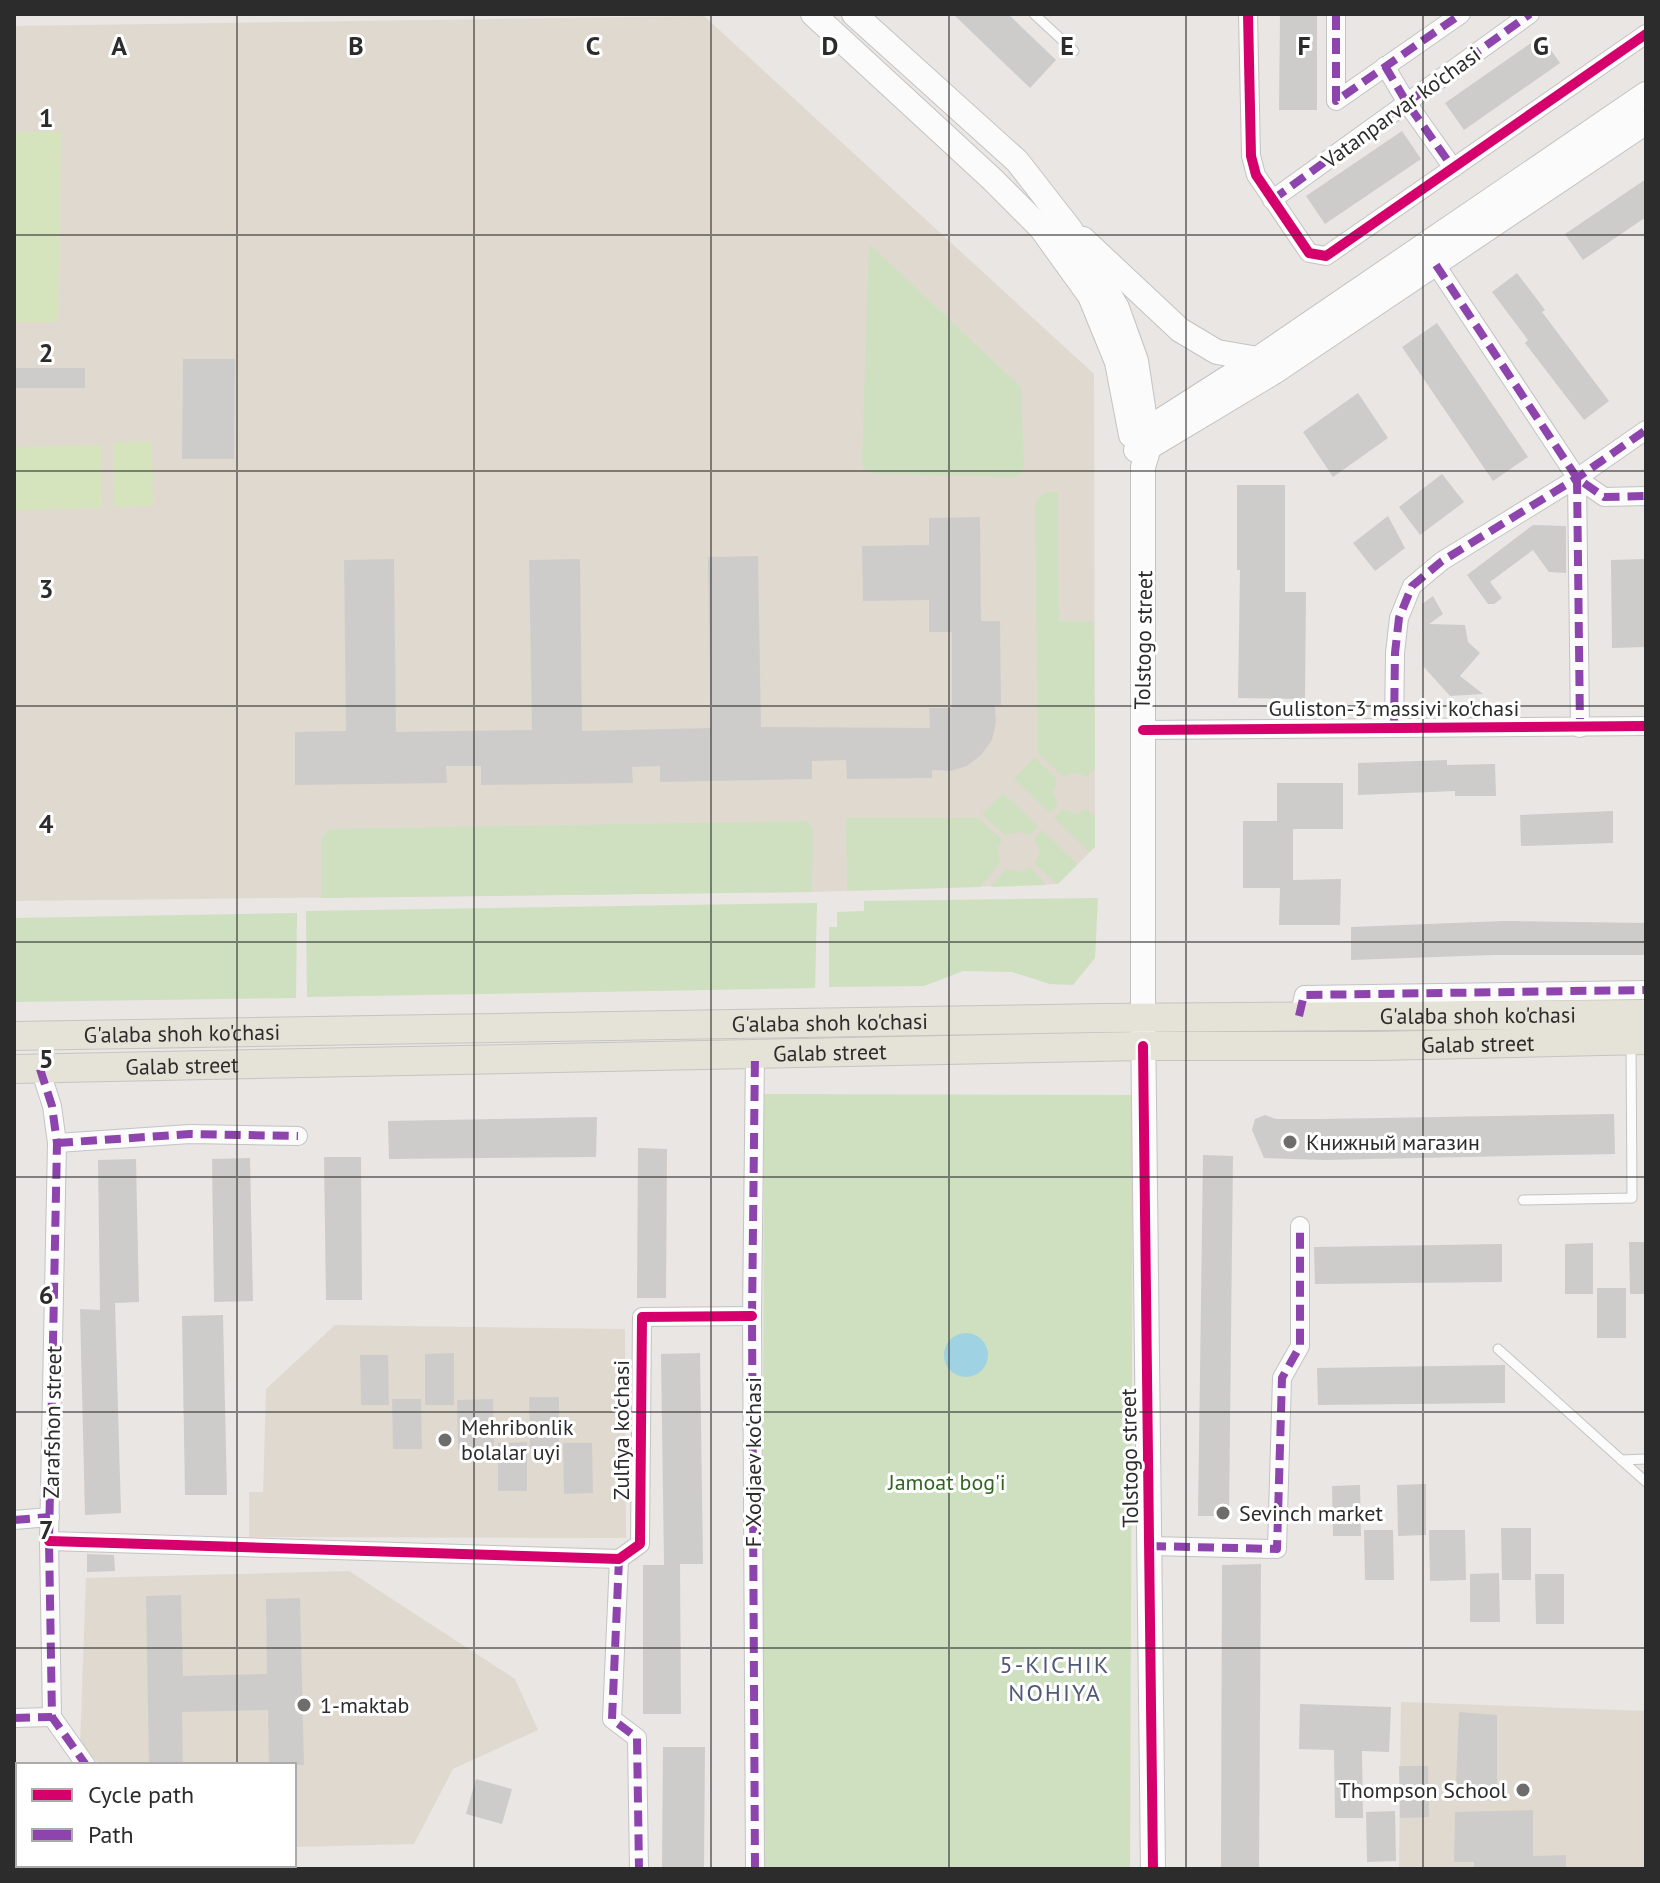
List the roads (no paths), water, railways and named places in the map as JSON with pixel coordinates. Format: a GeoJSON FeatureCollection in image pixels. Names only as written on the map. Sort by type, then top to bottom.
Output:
{"type":"FeatureCollection","features":[{"type":"Feature","properties":{"kind":"main road","name":"G'alaba shoh ko'chasi"},"geometry":{"type":"LineString","coordinates":[[14,1036],[1143,1017],[1646,1014]]}},
{"type":"Feature","properties":{"kind":"main road","name":"Galab street"},"geometry":{"type":"LineString","coordinates":[[27,1069],[1143,1046],[1376,1046],[1638,1040]]}},
{"type":"Feature","properties":{"kind":"street","name":"Tolstogo street"},"geometry":{"type":"LineString","coordinates":[[813,14],[1041,228],[1090,296],[1117,362],[1140,445]]}},
{"type":"Feature","properties":{"kind":"street","name":"Tolstogo street"},"geometry":{"type":"LineString","coordinates":[[854,14],[1017,161],[1070,229],[1117,308],[1136,361],[1140,445],[1143,1046],[1153,1869]]}},
{"type":"Feature","properties":{"kind":"street"},"geometry":{"type":"LineString","coordinates":[[1248,14],[1251,156],[1256,175],[1309,253],[1326,256],[1646,34]]}},
{"type":"Feature","properties":{"kind":"street"},"geometry":{"type":"LineString","coordinates":[[1336,14],[1336,101],[1461,14]]}},
{"type":"Feature","properties":{"kind":"street","name":"Vatanparvar ko'chasi"},"geometry":{"type":"LineString","coordinates":[[1272,200],[1530,14]]}},
{"type":"Feature","properties":{"kind":"street"},"geometry":{"type":"LineString","coordinates":[[1385,66],[1453,168]]}},
{"type":"Feature","properties":{"kind":"street"},"geometry":{"type":"LineString","coordinates":[[1140,445],[1258,359],[1646,94]]}},
{"type":"Feature","properties":{"kind":"street"},"geometry":{"type":"LineString","coordinates":[[1140,445],[1258,383],[1646,122]]}},
{"type":"Feature","properties":{"kind":"street"},"geometry":{"type":"LineString","coordinates":[[1070,229],[1098,251],[1180,330],[1217,352],[1258,359]]}},
{"type":"Feature","properties":{"kind":"street"},"geometry":{"type":"LineString","coordinates":[[1436,265],[1577,478],[1604,497],[1646,496]]}},
{"type":"Feature","properties":{"kind":"street","name":"Guliston-3 massivi ko'chasi"},"geometry":{"type":"LineString","coordinates":[[1394,728],[1395,653],[1399,618],[1412,586],[1442,561],[1577,478],[1646,430]]}},
{"type":"Feature","properties":{"kind":"street"},"geometry":{"type":"LineString","coordinates":[[1577,478],[1580,728]]}},
{"type":"Feature","properties":{"kind":"street","name":"Guliston-3 massivi ko'chasi"},"geometry":{"type":"LineString","coordinates":[[1143,730],[1646,726]]}},
{"type":"Feature","properties":{"kind":"street"},"geometry":{"type":"LineString","coordinates":[[1299,1016],[1304,995],[1646,990]]}},
{"type":"Feature","properties":{"kind":"street","name":"F. Xodjaev ko'chasi"},"geometry":{"type":"LineString","coordinates":[[755,1054],[752,1316],[755,1869]]}},
{"type":"Feature","properties":{"kind":"street","name":"Zarafshon street"},"geometry":{"type":"LineString","coordinates":[[27,1069],[52,1106],[57,1143],[49,1541],[52,1717]]}},
{"type":"Feature","properties":{"kind":"street"},"geometry":{"type":"LineString","coordinates":[[57,1143],[190,1134],[298,1136]]}},
{"type":"Feature","properties":{"kind":"street"},"geometry":{"type":"LineString","coordinates":[[1150,1546],[1277,1549],[1282,1378],[1300,1346],[1300,1226]]}},
{"type":"Feature","properties":{"kind":"street","name":"Zulfiya ko'chasi"},"geometry":{"type":"LineString","coordinates":[[619,1559],[640,1544],[642,1317],[752,1316]]}},
{"type":"Feature","properties":{"kind":"street"},"geometry":{"type":"LineString","coordinates":[[14,1520],[50,1517]]}},
{"type":"Feature","properties":{"kind":"street"},"geometry":{"type":"LineString","coordinates":[[49,1541],[619,1559],[612,1719],[637,1738],[639,1869]]}},
{"type":"Feature","properties":{"kind":"street"},"geometry":{"type":"LineString","coordinates":[[14,1718],[52,1717],[85,1763]]}},
{"type":"Feature","properties":{"kind":"lane"},"geometry":{"type":"LineString","coordinates":[[1034,14],[1074,51]]}},
{"type":"Feature","properties":{"kind":"lane"},"geometry":{"type":"LineString","coordinates":[[1523,1200],[1632,1198],[1638,1040]]}},
{"type":"Feature","properties":{"kind":"lane"},"geometry":{"type":"LineString","coordinates":[[1498,1349],[1646,1482]]}},
{"type":"Feature","properties":{"kind":"lane"},"geometry":{"type":"LineString","coordinates":[[1621,1460],[1646,1459]]}},
{"type":"Feature","properties":{"kind":"water"},"geometry":{"type":"Polygon","coordinates":[[[966,1333],[982,1339],[988,1355],[982,1371],[966,1377],[950,1371],[944,1355],[950,1339],[966,1333]]]}},
{"type":"Feature","properties":{"kind":"place","name":"Книжный магазин"},"geometry":{"type":"Point","coordinates":[1290,1142]}},
{"type":"Feature","properties":{"kind":"place","name":"Mehribonlik bolalar uyi"},"geometry":{"type":"Point","coordinates":[445,1440]}},
{"type":"Feature","properties":{"kind":"place","name":"Sevinch market"},"geometry":{"type":"Point","coordinates":[1223,1513]}},
{"type":"Feature","properties":{"kind":"place","name":"1-maktab"},"geometry":{"type":"Point","coordinates":[304,1705]}},
{"type":"Feature","properties":{"kind":"place","name":"Thompson School"},"geometry":{"type":"Point","coordinates":[1523,1790]}},
{"type":"Feature","properties":{"kind":"district","name":"5-KICHIK NOHIYA"},"geometry":{"type":"Point","coordinates":[1055,1678]}},
{"type":"Feature","properties":{"kind":"park label","name":"Jamoat bog'i"},"geometry":{"type":"Point","coordinates":[947,1482]}}]}
